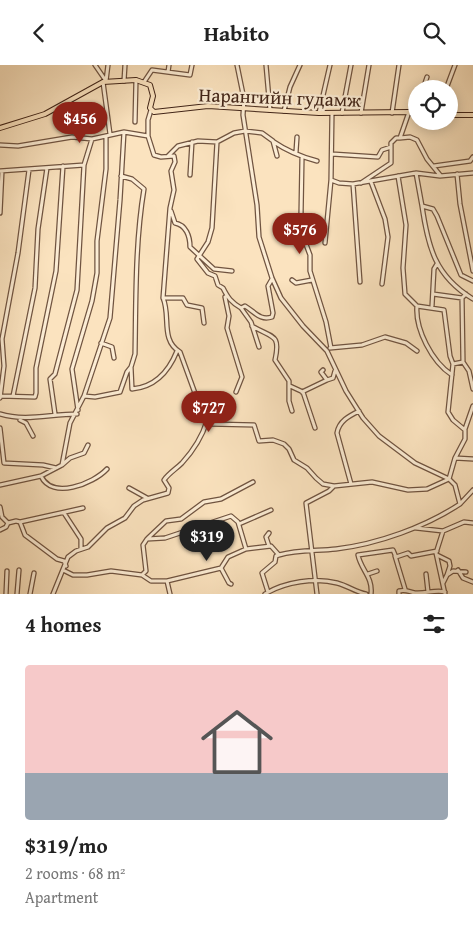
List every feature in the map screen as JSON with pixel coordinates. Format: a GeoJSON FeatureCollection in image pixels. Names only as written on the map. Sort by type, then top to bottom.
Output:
{"type":"FeatureCollection","features":[{"type":"Feature","properties":{"kind":"main road"},"geometry":{"type":"LineString","coordinates":[[0,128],[45,114],[104,82],[136,80],[144,82],[152,90],[151,110]]}},
{"type":"Feature","properties":{"kind":"main road","name":"Нарангийн гудамж"},"geometry":{"type":"LineString","coordinates":[[151,110],[158,112],[208,106],[342,114],[408,114]]}},
{"type":"Feature","properties":{"kind":"main road"},"geometry":{"type":"LineString","coordinates":[[458,115],[473,115]]}},
{"type":"Feature","properties":{"kind":"street"},"geometry":{"type":"LineString","coordinates":[[95,65],[104,82]]}},
{"type":"Feature","properties":{"kind":"street"},"geometry":{"type":"LineString","coordinates":[[77,412],[72,369],[92,301],[97,273],[97,241],[106,169],[108,135],[104,82],[108,65]]}},
{"type":"Feature","properties":{"kind":"street"},"geometry":{"type":"LineString","coordinates":[[124,81],[125,65]]}},
{"type":"Feature","properties":{"kind":"street"},"geometry":{"type":"LineString","coordinates":[[144,82],[152,70],[152,65]]}},
{"type":"Feature","properties":{"kind":"street"},"geometry":{"type":"LineString","coordinates":[[168,71],[169,65]]}},
{"type":"Feature","properties":{"kind":"street"},"geometry":{"type":"LineString","coordinates":[[152,70],[190,75],[192,65]]}},
{"type":"Feature","properties":{"kind":"street"},"geometry":{"type":"LineString","coordinates":[[237,65],[244,99],[245,131],[257,205],[259,237],[272,278],[288,309],[324,347],[335,371],[359,411],[379,436],[415,463],[448,479],[455,485],[460,504]]}},
{"type":"Feature","properties":{"kind":"street"},"geometry":{"type":"LineString","coordinates":[[266,65],[270,110]]}},
{"type":"Feature","properties":{"kind":"street"},"geometry":{"type":"LineString","coordinates":[[284,111],[290,87],[300,65]]}},
{"type":"Feature","properties":{"kind":"street"},"geometry":{"type":"LineString","coordinates":[[318,113],[330,65]]}},
{"type":"Feature","properties":{"kind":"street"},"geometry":{"type":"LineString","coordinates":[[342,114],[351,65]]}},
{"type":"Feature","properties":{"kind":"street"},"geometry":{"type":"LineString","coordinates":[[361,114],[369,65]]}},
{"type":"Feature","properties":{"kind":"street"},"geometry":{"type":"LineString","coordinates":[[392,113],[399,65]]}},
{"type":"Feature","properties":{"kind":"street"},"geometry":{"type":"LineString","coordinates":[[449,80],[455,65]]}},
{"type":"Feature","properties":{"kind":"street"},"geometry":{"type":"LineString","coordinates":[[135,122],[136,80]]}},
{"type":"Feature","properties":{"kind":"street"},"geometry":{"type":"LineString","coordinates":[[53,594],[64,571],[68,557],[88,547],[107,528],[125,519],[134,506],[147,499],[168,493],[169,488],[164,480],[181,465],[204,433],[207,421],[180,352],[169,341],[163,298],[170,208],[174,191],[171,171],[175,163],[174,156],[161,157],[154,155],[148,136],[148,120],[151,110]]}},
{"type":"Feature","properties":{"kind":"street"},"geometry":{"type":"LineString","coordinates":[[325,243],[331,179],[332,113]]}},
{"type":"Feature","properties":{"kind":"street"},"geometry":{"type":"LineString","coordinates":[[400,138],[408,123]]}},
{"type":"Feature","properties":{"kind":"street"},"geometry":{"type":"LineString","coordinates":[[168,156],[178,146],[192,142],[217,141],[234,133],[245,131],[262,133],[273,141],[296,152],[302,158],[317,161]]}},
{"type":"Feature","properties":{"kind":"street"},"geometry":{"type":"LineString","coordinates":[[62,465],[70,423],[84,396],[110,318],[124,132]]}},
{"type":"Feature","properties":{"kind":"street"},"geometry":{"type":"LineString","coordinates":[[0,145],[18,146],[72,137],[92,139],[124,132],[148,136]]}},
{"type":"Feature","properties":{"kind":"street"},"geometry":{"type":"LineString","coordinates":[[296,152],[297,137]]}},
{"type":"Feature","properties":{"kind":"street"},"geometry":{"type":"LineString","coordinates":[[362,183],[392,163],[390,147],[394,139],[410,137],[417,140],[427,159],[440,176]]}},
{"type":"Feature","properties":{"kind":"street"},"geometry":{"type":"LineString","coordinates":[[55,414],[50,379],[57,366],[77,290],[84,165],[92,139]]}},
{"type":"Feature","properties":{"kind":"street"},"geometry":{"type":"LineString","coordinates":[[217,141],[212,228],[208,242],[197,259],[208,273],[216,276],[218,285],[223,288],[226,296],[229,316],[227,328],[242,377],[236,392]]}},
{"type":"Feature","properties":{"kind":"street"},"geometry":{"type":"LineString","coordinates":[[273,141],[277,156]]}},
{"type":"Feature","properties":{"kind":"street"},"geometry":{"type":"LineString","coordinates":[[190,175],[192,142]]}},
{"type":"Feature","properties":{"kind":"street"},"geometry":{"type":"LineString","coordinates":[[332,154],[378,157],[384,148],[390,147]]}},
{"type":"Feature","properties":{"kind":"street"},"geometry":{"type":"LineString","coordinates":[[434,166],[470,161],[473,157]]}},
{"type":"Feature","properties":{"kind":"street"},"geometry":{"type":"LineString","coordinates":[[302,158],[301,214],[312,280],[326,322],[331,348]]}},
{"type":"Feature","properties":{"kind":"street"},"geometry":{"type":"LineString","coordinates":[[0,213],[1,171],[84,165]]}},
{"type":"Feature","properties":{"kind":"street"},"geometry":{"type":"LineString","coordinates":[[28,170],[27,199],[2,339],[4,366],[1,397],[35,397],[36,368],[56,271],[63,166]]}},
{"type":"Feature","properties":{"kind":"street"},"geometry":{"type":"LineString","coordinates":[[13,396],[35,288],[38,229],[47,168]]}},
{"type":"Feature","properties":{"kind":"street"},"geometry":{"type":"LineString","coordinates":[[331,179],[339,183],[353,184],[416,173],[440,176],[473,173]]}},
{"type":"Feature","properties":{"kind":"street"},"geometry":{"type":"LineString","coordinates":[[416,173],[429,242],[438,264],[443,275],[473,299]]}},
{"type":"Feature","properties":{"kind":"street"},"geometry":{"type":"LineString","coordinates":[[457,174],[460,204],[473,271]]}},
{"type":"Feature","properties":{"kind":"street"},"geometry":{"type":"LineString","coordinates":[[121,176],[132,179],[144,189],[138,249],[135,354],[131,367],[132,389],[139,389],[165,375],[177,351]]}},
{"type":"Feature","properties":{"kind":"street"},"geometry":{"type":"LineString","coordinates":[[398,176],[406,225],[403,283],[405,294],[417,306],[418,322],[427,345],[438,363],[452,375]]}},
{"type":"Feature","properties":{"kind":"street"},"geometry":{"type":"LineString","coordinates":[[371,182],[385,219],[388,237],[382,285]]}},
{"type":"Feature","properties":{"kind":"street"},"geometry":{"type":"LineString","coordinates":[[353,184],[360,282]]}},
{"type":"Feature","properties":{"kind":"street"},"geometry":{"type":"LineString","coordinates":[[422,206],[433,209],[438,216],[461,275],[473,281]]}},
{"type":"Feature","properties":{"kind":"street"},"geometry":{"type":"LineString","coordinates":[[170,208],[175,223],[182,224],[190,239],[190,247],[214,269],[232,271]]}},
{"type":"Feature","properties":{"kind":"street"},"geometry":{"type":"LineString","coordinates":[[432,306],[434,269],[438,264]]}},
{"type":"Feature","properties":{"kind":"street"},"geometry":{"type":"LineString","coordinates":[[241,308],[245,306],[258,317],[266,319],[272,317],[268,286],[272,278]]}},
{"type":"Feature","properties":{"kind":"street"},"geometry":{"type":"LineString","coordinates":[[292,280],[296,283],[312,280]]}},
{"type":"Feature","properties":{"kind":"street"},"geometry":{"type":"LineString","coordinates":[[433,294],[462,298],[466,295]]}},
{"type":"Feature","properties":{"kind":"street"},"geometry":{"type":"LineString","coordinates":[[226,296],[241,308],[252,326],[259,347]]}},
{"type":"Feature","properties":{"kind":"street"},"geometry":{"type":"LineString","coordinates":[[163,298],[183,297],[187,305],[202,308],[204,323]]}},
{"type":"Feature","properties":{"kind":"street"},"geometry":{"type":"LineString","coordinates":[[462,298],[462,362],[469,371],[473,389]]}},
{"type":"Feature","properties":{"kind":"street"},"geometry":{"type":"LineString","coordinates":[[417,306],[432,306],[444,309],[450,356],[453,364],[453,382],[448,412],[453,420],[465,430]]}},
{"type":"Feature","properties":{"kind":"street"},"geometry":{"type":"LineString","coordinates":[[252,326],[275,337],[277,349],[275,360],[290,386],[302,392],[315,428]]}},
{"type":"Feature","properties":{"kind":"street"},"geometry":{"type":"LineString","coordinates":[[324,347],[362,345],[385,337],[406,343],[417,351]]}},
{"type":"Feature","properties":{"kind":"street"},"geometry":{"type":"LineString","coordinates":[[101,343],[112,347],[114,358]]}},
{"type":"Feature","properties":{"kind":"street"},"geometry":{"type":"LineString","coordinates":[[453,364],[462,362]]}},
{"type":"Feature","properties":{"kind":"street"},"geometry":{"type":"LineString","coordinates":[[84,396],[95,397],[120,392],[127,372],[131,367]]}},
{"type":"Feature","properties":{"kind":"street"},"geometry":{"type":"LineString","coordinates":[[323,370],[321,372],[327,380]]}},
{"type":"Feature","properties":{"kind":"street"},"geometry":{"type":"LineString","coordinates":[[302,392],[333,378],[335,371]]}},
{"type":"Feature","properties":{"kind":"street"},"geometry":{"type":"LineString","coordinates":[[290,386],[288,396],[292,411]]}},
{"type":"Feature","properties":{"kind":"street"},"geometry":{"type":"LineString","coordinates":[[207,421],[211,424],[254,425],[259,441],[273,440],[284,444],[290,449],[294,459],[307,468],[323,484],[372,482],[408,490],[427,489],[448,479],[455,458],[465,439],[465,430],[473,406]]}},
{"type":"Feature","properties":{"kind":"street"},"geometry":{"type":"LineString","coordinates":[[351,484],[337,433],[338,426],[342,421],[359,411]]}},
{"type":"Feature","properties":{"kind":"street"},"geometry":{"type":"LineString","coordinates":[[12,418],[27,419],[77,412]]}},
{"type":"Feature","properties":{"kind":"street"},"geometry":{"type":"LineString","coordinates":[[0,414],[24,421],[33,436]]}},
{"type":"Feature","properties":{"kind":"street"},"geometry":{"type":"LineString","coordinates":[[0,428],[4,463],[43,465],[57,468]]}},
{"type":"Feature","properties":{"kind":"street"},"geometry":{"type":"LineString","coordinates":[[0,485],[41,476],[62,465],[70,458],[84,453],[88,445]]}},
{"type":"Feature","properties":{"kind":"street"},"geometry":{"type":"LineString","coordinates":[[455,458],[473,459]]}},
{"type":"Feature","properties":{"kind":"street"},"geometry":{"type":"LineString","coordinates":[[41,476],[44,483],[53,488],[70,488],[88,482],[107,469]]}},
{"type":"Feature","properties":{"kind":"street"},"geometry":{"type":"LineString","coordinates":[[142,575],[146,571],[143,545],[166,521],[181,519],[192,508],[204,502],[221,499],[254,482]]}},
{"type":"Feature","properties":{"kind":"street"},"geometry":{"type":"LineString","coordinates":[[317,594],[306,503],[329,491],[334,485]]}},
{"type":"Feature","properties":{"kind":"street"},"geometry":{"type":"LineString","coordinates":[[128,488],[147,499]]}},
{"type":"Feature","properties":{"kind":"street"},"geometry":{"type":"LineString","coordinates":[[366,594],[357,593],[334,582],[315,581],[267,593],[262,573],[279,555],[312,550],[338,549],[415,528],[460,504],[473,490]]}},
{"type":"Feature","properties":{"kind":"street"},"geometry":{"type":"LineString","coordinates":[[0,507],[2,517],[8,523]]}},
{"type":"Feature","properties":{"kind":"street"},"geometry":{"type":"LineString","coordinates":[[0,530],[6,527],[8,523],[16,521],[20,523],[83,508]]}},
{"type":"Feature","properties":{"kind":"street"},"geometry":{"type":"LineString","coordinates":[[238,524],[271,510]]}},
{"type":"Feature","properties":{"kind":"street"},"geometry":{"type":"LineString","coordinates":[[64,513],[81,539],[81,549]]}},
{"type":"Feature","properties":{"kind":"street"},"geometry":{"type":"LineString","coordinates":[[148,539],[165,538],[231,516],[238,524],[246,549]]}},
{"type":"Feature","properties":{"kind":"street"},"geometry":{"type":"LineString","coordinates":[[415,528],[443,531],[464,522],[473,523]]}},
{"type":"Feature","properties":{"kind":"street"},"geometry":{"type":"LineString","coordinates":[[20,523],[25,535],[57,559],[64,561],[66,566]]}},
{"type":"Feature","properties":{"kind":"street"},"geometry":{"type":"LineString","coordinates":[[443,531],[437,553],[445,593]]}},
{"type":"Feature","properties":{"kind":"street"},"geometry":{"type":"LineString","coordinates":[[269,533],[266,537],[269,546],[279,555]]}},
{"type":"Feature","properties":{"kind":"street"},"geometry":{"type":"LineString","coordinates":[[64,571],[73,575],[111,571],[142,575],[151,581],[167,581],[222,568],[228,557],[246,549],[269,546]]}},
{"type":"Feature","properties":{"kind":"street"},"geometry":{"type":"LineString","coordinates":[[393,548],[396,557],[408,553],[411,556],[437,553],[449,561],[463,578],[473,582]]}},
{"type":"Feature","properties":{"kind":"street"},"geometry":{"type":"LineString","coordinates":[[371,594],[368,574],[361,566],[358,555],[376,554],[393,548]]}},
{"type":"Feature","properties":{"kind":"street"},"geometry":{"type":"LineString","coordinates":[[393,548],[405,589]]}},
{"type":"Feature","properties":{"kind":"street"},"geometry":{"type":"LineString","coordinates":[[443,587],[450,564]]}},
{"type":"Feature","properties":{"kind":"street"},"geometry":{"type":"LineString","coordinates":[[222,568],[231,584]]}},
{"type":"Feature","properties":{"kind":"street"},"geometry":{"type":"LineString","coordinates":[[17,594],[19,570]]}},
{"type":"Feature","properties":{"kind":"street"},"geometry":{"type":"LineString","coordinates":[[446,575],[456,570],[466,572]]}},
{"type":"Feature","properties":{"kind":"street"},"geometry":{"type":"LineString","coordinates":[[6,594],[7,571]]}},
{"type":"Feature","properties":{"kind":"street"},"geometry":{"type":"LineString","coordinates":[[368,574],[377,571]]}},
{"type":"Feature","properties":{"kind":"street"},"geometry":{"type":"LineString","coordinates":[[30,594],[34,573]]}},
{"type":"Feature","properties":{"kind":"street"},"geometry":{"type":"LineString","coordinates":[[426,574],[428,592]]}},
{"type":"Feature","properties":{"kind":"street"},"geometry":{"type":"LineString","coordinates":[[167,581],[170,594]]}},
{"type":"Feature","properties":{"kind":"street"},"geometry":{"type":"LineString","coordinates":[[400,594],[399,591],[405,589],[415,593],[441,591],[445,593]]}}]}
